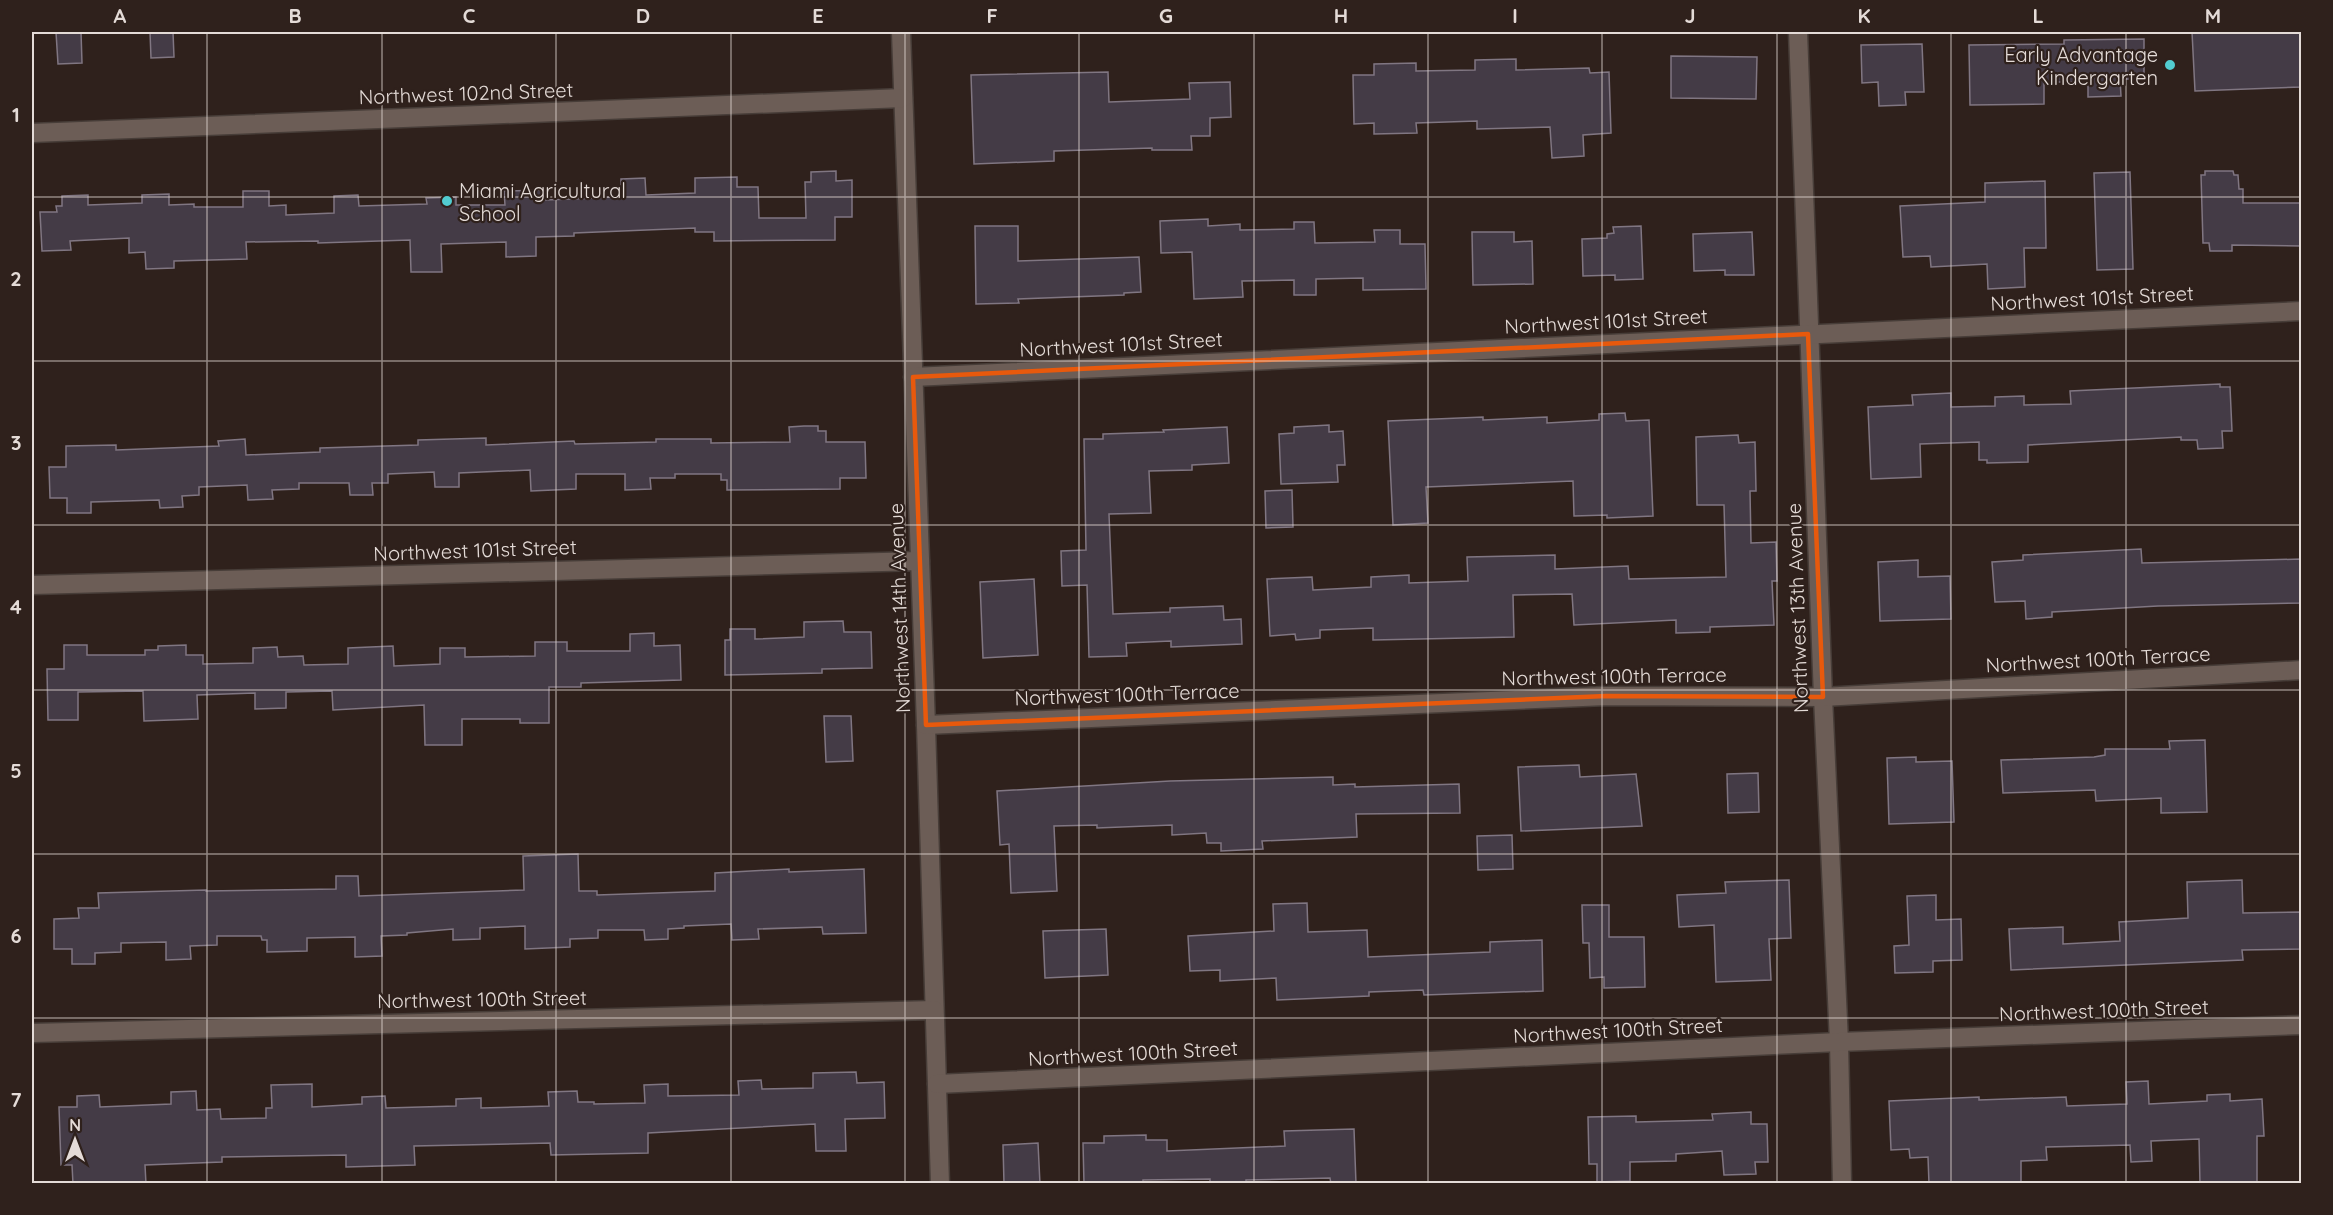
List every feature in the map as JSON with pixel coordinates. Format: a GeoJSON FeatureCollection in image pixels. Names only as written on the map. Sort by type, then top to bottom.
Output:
{"type":"FeatureCollection","features":[{"type":"Feature","properties":{"kind":"street","name":"Northwest 14th Avenue"},"geometry":{"type":"LineString","coordinates":[[901,32],[940,1184]]}},
{"type":"Feature","properties":{"kind":"street","name":"Northwest 13th Avenue"},"geometry":{"type":"LineString","coordinates":[[1798,32],[1808,334],[1839,1042],[1842,1184]]}},
{"type":"Feature","properties":{"kind":"street","name":"Northwest 102nd Street"},"geometry":{"type":"LineString","coordinates":[[32,133],[903,98]]}},
{"type":"Feature","properties":{"kind":"street","name":"Northwest 101st Street"},"geometry":{"type":"LineString","coordinates":[[914,377],[2301,311]]}},
{"type":"Feature","properties":{"kind":"street","name":"Northwest 101st Street"},"geometry":{"type":"LineString","coordinates":[[32,585],[920,561]]}},
{"type":"Feature","properties":{"kind":"street","name":"Northwest 100th Terrace"},"geometry":{"type":"LineString","coordinates":[[926,725],[1606,696],[1823,697],[2301,670]]}},
{"type":"Feature","properties":{"kind":"street","name":"Northwest 100th Street"},"geometry":{"type":"LineString","coordinates":[[32,1033],[934,1010]]}},
{"type":"Feature","properties":{"kind":"street","name":"Northwest 100th Street"},"geometry":{"type":"LineString","coordinates":[[937,1084],[1839,1042],[2301,1025]]}},
{"type":"Feature","properties":{"kind":"highlighted area"},"geometry":{"type":"Polygon","coordinates":[[[1808,334],[1823,697],[1606,696],[926,725],[913,377],[1808,334]]]}},
{"type":"Feature","properties":{"kind":"building"},"geometry":{"type":"Polygon","coordinates":[[[56,32],[81,32],[82,63],[58,64],[56,32]]]}},
{"type":"Feature","properties":{"kind":"building"},"geometry":{"type":"Polygon","coordinates":[[[150,32],[173,32],[174,57],[151,58],[150,32]]]}},
{"type":"Feature","properties":{"kind":"building"},"geometry":{"type":"Polygon","coordinates":[[[2192,32],[2301,32],[2301,87],[2195,91],[2192,32]]]}},
{"type":"Feature","properties":{"kind":"building"},"geometry":{"type":"Polygon","coordinates":[[[2144,39],[2144,79],[2120,79],[2121,96],[2088,97],[2088,82],[2044,82],[2044,104],[1970,105],[1969,45],[2064,44],[2064,40],[2144,39]]]}},
{"type":"Feature","properties":{"kind":"building"},"geometry":{"type":"Polygon","coordinates":[[[1922,44],[1924,92],[1905,92],[1906,105],[1879,106],[1878,82],[1862,83],[1861,45],[1922,44]]]}},
{"type":"Feature","properties":{"kind":"building"},"geometry":{"type":"Polygon","coordinates":[[[1671,56],[1757,57],[1756,99],[1671,98],[1671,56]]]}},
{"type":"Feature","properties":{"kind":"building"},"geometry":{"type":"Polygon","coordinates":[[[1516,59],[1516,70],[1589,68],[1590,73],[1609,72],[1611,133],[1583,135],[1584,156],[1552,158],[1550,127],[1477,129],[1477,121],[1416,123],[1417,133],[1374,134],[1374,123],[1354,124],[1353,75],[1374,75],[1374,64],[1416,63],[1416,71],[1475,70],[1475,60],[1516,59]]]}},
{"type":"Feature","properties":{"kind":"building"},"geometry":{"type":"Polygon","coordinates":[[[1108,72],[1109,102],[1190,99],[1189,83],[1230,82],[1231,117],[1210,118],[1210,136],[1191,136],[1192,150],[1152,150],[1152,148],[1054,151],[1054,161],[974,164],[971,75],[1108,72]]]}},
{"type":"Feature","properties":{"kind":"building"},"geometry":{"type":"Polygon","coordinates":[[[836,171],[836,181],[852,180],[852,217],[835,217],[835,240],[714,241],[714,232],[695,232],[695,228],[574,233],[574,236],[536,237],[536,256],[506,257],[506,242],[441,244],[442,272],[411,272],[410,240],[318,243],[318,241],[246,242],[247,259],[174,261],[174,268],[146,269],[145,252],[129,253],[129,238],[70,241],[71,250],[42,251],[40,212],[57,212],[56,206],[62,206],[62,196],[88,195],[88,205],[142,203],[142,195],[169,194],[169,205],[243,207],[243,191],[269,191],[269,206],[286,205],[286,215],[334,213],[334,196],[358,195],[359,206],[427,204],[426,198],[456,197],[456,205],[505,205],[504,191],[545,190],[545,200],[621,196],[621,179],[645,178],[646,195],[695,193],[695,178],[737,177],[737,187],[758,187],[759,218],[806,218],[805,182],[811,182],[811,172],[836,171]]]}},
{"type":"Feature","properties":{"kind":"building"},"geometry":{"type":"Polygon","coordinates":[[[2205,171],[2233,171],[2234,175],[2238,175],[2239,189],[2243,189],[2243,203],[2301,203],[2301,246],[2232,245],[2232,251],[2210,251],[2209,243],[2203,243],[2201,175],[2205,175],[2205,171]]]}},
{"type":"Feature","properties":{"kind":"building"},"geometry":{"type":"Polygon","coordinates":[[[2130,172],[2133,269],[2097,270],[2094,173],[2130,172]]]}},
{"type":"Feature","properties":{"kind":"building"},"geometry":{"type":"Polygon","coordinates":[[[2045,181],[2046,248],[2024,248],[2025,287],[1988,289],[1987,264],[1931,267],[1930,256],[1903,257],[1900,206],[1985,202],[1985,183],[2045,181]]]}},
{"type":"Feature","properties":{"kind":"building"},"geometry":{"type":"Polygon","coordinates":[[[1208,219],[1208,226],[1240,224],[1240,230],[1294,229],[1294,222],[1314,222],[1315,243],[1375,242],[1374,230],[1400,230],[1400,244],[1425,244],[1426,289],[1363,290],[1363,278],[1316,279],[1316,295],[1294,295],[1294,280],[1242,281],[1243,297],[1194,299],[1192,252],[1161,253],[1160,221],[1208,219]]]}},
{"type":"Feature","properties":{"kind":"building"},"geometry":{"type":"Polygon","coordinates":[[[975,226],[1018,226],[1018,261],[1139,257],[1141,292],[1124,293],[1124,295],[1018,299],[1019,303],[976,304],[975,226]]]}},
{"type":"Feature","properties":{"kind":"building"},"geometry":{"type":"Polygon","coordinates":[[[1641,226],[1643,279],[1615,280],[1615,275],[1583,276],[1582,239],[1607,238],[1607,234],[1614,233],[1613,227],[1641,226]]]}},
{"type":"Feature","properties":{"kind":"building"},"geometry":{"type":"Polygon","coordinates":[[[1472,232],[1514,232],[1514,242],[1532,241],[1533,284],[1473,285],[1472,232]]]}},
{"type":"Feature","properties":{"kind":"building"},"geometry":{"type":"Polygon","coordinates":[[[1752,232],[1754,275],[1725,275],[1725,270],[1694,271],[1693,234],[1752,232]]]}},
{"type":"Feature","properties":{"kind":"building"},"geometry":{"type":"Polygon","coordinates":[[[2220,384],[2220,387],[2230,387],[2232,431],[2222,431],[2223,448],[2198,449],[2197,440],[2181,440],[2181,437],[2028,445],[2028,462],[1987,463],[1987,460],[1979,460],[1979,442],[1920,444],[1921,477],[1871,479],[1868,407],[1913,405],[1912,395],[1951,393],[1951,407],[1995,406],[1995,397],[2024,396],[2024,405],[2071,404],[2070,391],[2220,384]]]}},
{"type":"Feature","properties":{"kind":"building"},"geometry":{"type":"Polygon","coordinates":[[[1625,413],[1626,421],[1649,420],[1653,516],[1607,518],[1607,515],[1574,516],[1573,481],[1426,487],[1428,523],[1393,525],[1388,421],[1547,417],[1547,423],[1599,420],[1599,414],[1625,413]]]}},
{"type":"Feature","properties":{"kind":"building"},"geometry":{"type":"Polygon","coordinates":[[[1329,425],[1329,432],[1343,431],[1345,465],[1337,465],[1338,482],[1281,484],[1279,434],[1294,433],[1294,427],[1329,425]]]}},
{"type":"Feature","properties":{"kind":"building"},"geometry":{"type":"Polygon","coordinates":[[[818,426],[818,431],[826,431],[826,442],[865,442],[866,478],[840,478],[840,489],[727,490],[727,480],[721,480],[721,474],[675,474],[675,478],[650,478],[651,489],[625,490],[625,474],[576,474],[576,489],[531,491],[530,470],[459,473],[459,487],[435,487],[434,472],[388,474],[388,483],[372,483],[373,495],[350,495],[349,483],[299,483],[299,489],[272,490],[273,499],[248,500],[247,485],[199,487],[199,495],[182,496],[183,507],[160,508],[159,500],[91,502],[91,513],[67,513],[67,498],[50,498],[49,467],[66,467],[66,446],[116,445],[116,450],[219,446],[218,441],[245,439],[246,455],[320,452],[320,448],[418,445],[418,440],[486,438],[486,445],[574,441],[575,444],[656,442],[656,439],[711,439],[711,443],[790,442],[789,427],[818,426]]]}},
{"type":"Feature","properties":{"kind":"building"},"geometry":{"type":"Polygon","coordinates":[[[1227,427],[1229,463],[1192,465],[1192,470],[1149,471],[1151,513],[1109,514],[1113,614],[1170,612],[1170,608],[1223,606],[1224,620],[1241,619],[1242,644],[1171,647],[1171,641],[1126,643],[1127,656],[1089,657],[1087,585],[1062,586],[1061,551],[1086,550],[1084,439],[1103,439],[1103,434],[1227,427]]]}},
{"type":"Feature","properties":{"kind":"building"},"geometry":{"type":"Polygon","coordinates":[[[1738,435],[1739,443],[1755,442],[1756,491],[1750,491],[1751,543],[1776,542],[1777,581],[1772,581],[1774,625],[1710,627],[1710,632],[1676,633],[1676,620],[1574,625],[1572,594],[1513,595],[1514,637],[1373,640],[1373,628],[1320,630],[1320,638],[1296,640],[1295,634],[1270,636],[1267,579],[1312,577],[1313,590],[1371,587],[1371,577],[1409,575],[1409,583],[1468,581],[1467,557],[1555,555],[1555,569],[1628,566],[1629,579],[1726,577],[1724,505],[1697,505],[1696,437],[1738,435]]]}},
{"type":"Feature","properties":{"kind":"building"},"geometry":{"type":"Polygon","coordinates":[[[1292,490],[1293,527],[1266,528],[1265,491],[1292,490]]]}},
{"type":"Feature","properties":{"kind":"building"},"geometry":{"type":"Polygon","coordinates":[[[2141,549],[2142,563],[2301,559],[2301,603],[2158,606],[2052,612],[2052,617],[2026,619],[2025,601],[1995,602],[1992,562],[2023,560],[2023,555],[2141,549]]]}},
{"type":"Feature","properties":{"kind":"building"},"geometry":{"type":"Polygon","coordinates":[[[1918,560],[1918,577],[1950,576],[1951,619],[1880,621],[1878,562],[1918,560]]]}},
{"type":"Feature","properties":{"kind":"building"},"geometry":{"type":"Polygon","coordinates":[[[1034,579],[1038,655],[983,658],[980,582],[1034,579]]]}},
{"type":"Feature","properties":{"kind":"building"},"geometry":{"type":"Polygon","coordinates":[[[843,621],[844,632],[871,632],[872,668],[822,669],[822,673],[725,675],[725,640],[730,640],[730,629],[755,629],[755,639],[804,637],[804,622],[843,621]]]}},
{"type":"Feature","properties":{"kind":"building"},"geometry":{"type":"Polygon","coordinates":[[[654,633],[654,646],[680,645],[681,680],[581,683],[581,687],[549,687],[549,723],[520,723],[520,719],[462,719],[462,745],[425,745],[424,705],[333,710],[332,691],[286,692],[286,708],[255,709],[255,693],[197,695],[198,719],[144,721],[143,691],[78,692],[78,720],[48,720],[47,669],[64,669],[64,645],[87,645],[87,655],[145,655],[145,650],[158,650],[158,646],[186,645],[186,655],[203,655],[203,664],[253,663],[253,648],[277,647],[278,657],[303,656],[304,665],[348,664],[348,648],[393,646],[394,666],[440,664],[440,648],[465,648],[465,657],[535,656],[535,642],[567,642],[567,651],[630,651],[630,634],[654,633]]]}},
{"type":"Feature","properties":{"kind":"building"},"geometry":{"type":"Polygon","coordinates":[[[824,716],[851,716],[853,761],[826,762],[824,716]]]}},
{"type":"Feature","properties":{"kind":"building"},"geometry":{"type":"Polygon","coordinates":[[[2205,740],[2207,812],[2161,813],[2161,798],[2096,801],[2095,790],[2003,793],[2001,760],[2094,757],[2105,755],[2105,749],[2170,749],[2169,741],[2205,740]]]}},
{"type":"Feature","properties":{"kind":"building"},"geometry":{"type":"Polygon","coordinates":[[[1916,757],[1916,762],[1952,761],[1954,822],[1889,824],[1887,758],[1916,757]]]}},
{"type":"Feature","properties":{"kind":"building"},"geometry":{"type":"Polygon","coordinates":[[[1579,765],[1580,777],[1636,774],[1642,826],[1521,831],[1518,767],[1579,765]]]}},
{"type":"Feature","properties":{"kind":"building"},"geometry":{"type":"Polygon","coordinates":[[[1758,773],[1759,812],[1728,813],[1727,774],[1758,773]]]}},
{"type":"Feature","properties":{"kind":"building"},"geometry":{"type":"Polygon","coordinates":[[[1333,777],[1333,785],[1355,784],[1355,787],[1459,784],[1460,813],[1356,814],[1357,837],[1262,841],[1263,849],[1221,851],[1221,843],[1207,843],[1206,833],[1172,835],[1172,825],[1097,828],[1097,825],[1054,826],[1057,891],[1011,893],[1009,844],[1000,845],[997,791],[1170,781],[1333,777]]]}},
{"type":"Feature","properties":{"kind":"building"},"geometry":{"type":"Polygon","coordinates":[[[1512,835],[1513,869],[1478,870],[1477,836],[1512,835]]]}},
{"type":"Feature","properties":{"kind":"building"},"geometry":{"type":"Polygon","coordinates":[[[578,854],[579,891],[597,891],[597,895],[715,891],[715,873],[789,869],[789,872],[864,869],[866,933],[823,934],[822,927],[758,929],[759,939],[732,940],[731,924],[684,926],[684,928],[668,929],[668,939],[645,940],[644,930],[598,930],[598,938],[570,939],[570,947],[525,949],[525,926],[480,928],[480,939],[453,940],[453,929],[381,936],[382,956],[355,957],[355,937],[307,938],[307,951],[267,952],[267,940],[262,940],[261,936],[217,936],[217,945],[190,946],[191,959],[166,960],[166,942],[121,943],[121,952],[95,953],[95,964],[72,964],[72,949],[54,949],[54,919],[79,918],[78,908],[99,908],[98,893],[336,889],[336,876],[358,876],[359,896],[524,890],[523,856],[578,854]]]}},
{"type":"Feature","properties":{"kind":"building"},"geometry":{"type":"Polygon","coordinates":[[[1789,880],[1791,938],[1769,939],[1771,980],[1716,982],[1714,925],[1679,927],[1677,895],[1726,893],[1725,882],[1789,880]]]}},
{"type":"Feature","properties":{"kind":"building"},"geometry":{"type":"Polygon","coordinates":[[[2242,880],[2243,913],[2301,912],[2301,949],[2242,950],[2243,960],[2011,970],[2009,929],[2063,927],[2063,944],[2120,941],[2119,922],[2188,918],[2187,882],[2242,880]]]}},
{"type":"Feature","properties":{"kind":"building"},"geometry":{"type":"Polygon","coordinates":[[[1936,895],[1936,920],[1961,919],[1962,960],[1933,961],[1933,972],[1895,973],[1894,946],[1909,945],[1907,896],[1936,895]]]}},
{"type":"Feature","properties":{"kind":"building"},"geometry":{"type":"Polygon","coordinates":[[[1307,903],[1308,932],[1367,930],[1368,957],[1490,952],[1490,942],[1542,940],[1543,991],[1424,995],[1423,990],[1369,992],[1369,996],[1277,1000],[1276,978],[1220,981],[1220,970],[1190,971],[1188,936],[1274,931],[1273,904],[1307,903]]]}},
{"type":"Feature","properties":{"kind":"building"},"geometry":{"type":"Polygon","coordinates":[[[1582,905],[1609,905],[1609,937],[1644,937],[1645,987],[1604,988],[1604,977],[1590,978],[1589,943],[1583,943],[1582,905]]]}},
{"type":"Feature","properties":{"kind":"building"},"geometry":{"type":"Polygon","coordinates":[[[1106,929],[1108,975],[1045,978],[1043,931],[1106,929]]]}},
{"type":"Feature","properties":{"kind":"building"},"geometry":{"type":"Polygon","coordinates":[[[856,1072],[857,1083],[884,1082],[885,1118],[845,1119],[846,1151],[816,1151],[815,1124],[648,1133],[648,1153],[551,1155],[550,1143],[414,1146],[415,1165],[346,1167],[346,1155],[222,1157],[222,1162],[145,1165],[146,1184],[73,1184],[72,1165],[61,1165],[59,1107],[77,1107],[77,1096],[99,1095],[100,1107],[171,1104],[171,1092],[196,1091],[197,1110],[220,1109],[221,1119],[266,1118],[266,1108],[272,1108],[271,1085],[312,1084],[312,1107],[362,1104],[362,1097],[385,1096],[386,1108],[456,1106],[456,1099],[481,1098],[481,1108],[549,1106],[548,1092],[577,1091],[578,1102],[645,1103],[644,1085],[668,1084],[668,1096],[739,1095],[738,1081],[761,1080],[762,1089],[813,1088],[813,1073],[856,1072]]]}},
{"type":"Feature","properties":{"kind":"building"},"geometry":{"type":"Polygon","coordinates":[[[2148,1081],[2149,1104],[2207,1101],[2207,1095],[2230,1094],[2230,1101],[2262,1099],[2264,1136],[2257,1136],[2257,1184],[2200,1184],[2199,1139],[2151,1141],[2152,1161],[2131,1162],[2130,1145],[2046,1147],[2047,1160],[2021,1161],[2021,1184],[1929,1184],[1928,1157],[1910,1158],[1909,1149],[1891,1150],[1889,1101],[1979,1097],[1979,1100],[2066,1097],[2067,1106],[2127,1104],[2126,1082],[2148,1081]]]}},
{"type":"Feature","properties":{"kind":"building"},"geometry":{"type":"Polygon","coordinates":[[[1751,1112],[1751,1124],[1767,1124],[1768,1162],[1755,1162],[1756,1174],[1724,1175],[1722,1151],[1676,1154],[1676,1161],[1630,1162],[1630,1181],[1597,1182],[1597,1164],[1589,1164],[1588,1117],[1636,1116],[1636,1122],[1713,1120],[1712,1114],[1751,1112]]]}},
{"type":"Feature","properties":{"kind":"building"},"geometry":{"type":"Polygon","coordinates":[[[1354,1129],[1356,1184],[1331,1184],[1330,1178],[1246,1180],[1246,1183],[1225,1184],[1210,1184],[1210,1179],[1143,1180],[1143,1184],[1084,1184],[1083,1143],[1104,1143],[1104,1136],[1146,1135],[1146,1140],[1167,1140],[1167,1151],[1285,1146],[1284,1131],[1354,1129]]]}},
{"type":"Feature","properties":{"kind":"building"},"geometry":{"type":"Polygon","coordinates":[[[1038,1143],[1040,1184],[1004,1184],[1003,1145],[1038,1143]]]}},
{"type":"Feature","properties":{"kind":"place","name":"Early Advantage Kindergarten"},"geometry":{"type":"Point","coordinates":[2170,65]}},
{"type":"Feature","properties":{"kind":"place","name":"Miami Agricultural School"},"geometry":{"type":"Point","coordinates":[447,201]}}]}
